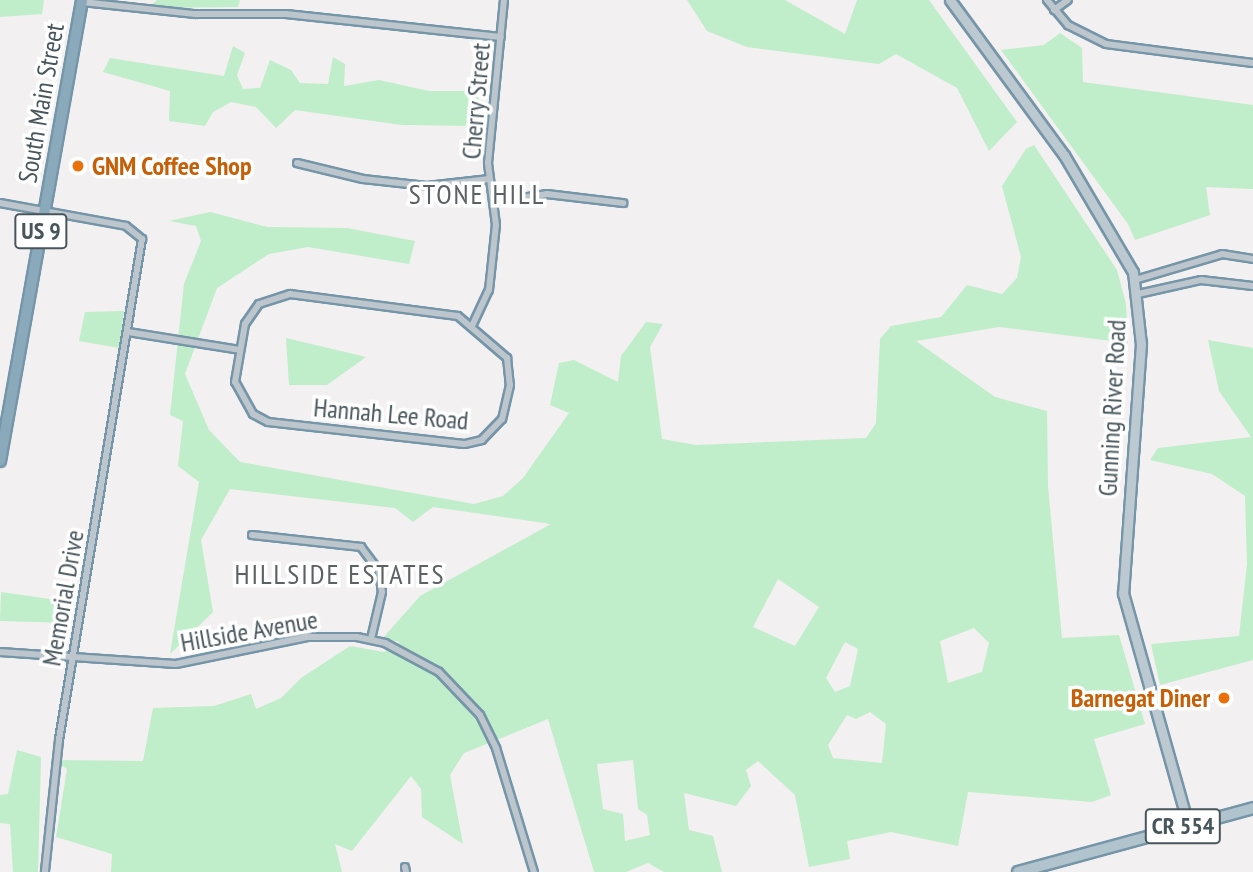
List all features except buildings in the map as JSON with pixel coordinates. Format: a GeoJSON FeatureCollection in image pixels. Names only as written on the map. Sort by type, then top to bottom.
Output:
{"type":"FeatureCollection","features":[{"type":"Feature","properties":{"kind":"highway","name":"South Main Street"},"geometry":{"type":"LineString","coordinates":[[0,461],[82,1]]}},
{"type":"Feature","properties":{"kind":"main road","name":"CR 554"},"geometry":{"type":"LineString","coordinates":[[1018,872],[1253,808]]}},
{"type":"Feature","properties":{"kind":"street","name":"Cherry Street"},"geometry":{"type":"LineString","coordinates":[[472,326],[489,290],[495,202],[490,179],[504,0]]}},
{"type":"Feature","properties":{"kind":"street","name":"Gunning River Road"},"geometry":{"type":"LineString","coordinates":[[950,0],[1064,155],[1115,235],[1135,280],[1141,344],[1123,593],[1188,824]]}},
{"type":"Feature","properties":{"kind":"street"},"geometry":{"type":"LineString","coordinates":[[1047,0],[1077,31],[1106,44],[1253,63]]}},
{"type":"Feature","properties":{"kind":"street"},"geometry":{"type":"LineString","coordinates":[[1054,10],[1068,0]]}},
{"type":"Feature","properties":{"kind":"street"},"geometry":{"type":"LineString","coordinates":[[82,1],[195,15],[286,14],[501,37]]}},
{"type":"Feature","properties":{"kind":"street"},"geometry":{"type":"LineString","coordinates":[[297,163],[363,178],[427,186],[490,179]]}},
{"type":"Feature","properties":{"kind":"street"},"geometry":{"type":"LineString","coordinates":[[495,202],[547,194],[623,203]]}},
{"type":"Feature","properties":{"kind":"street"},"geometry":{"type":"LineString","coordinates":[[0,203],[45,210]]}},
{"type":"Feature","properties":{"kind":"street","name":"Memorial Drive"},"geometry":{"type":"LineString","coordinates":[[45,210],[55,216],[126,226],[137,231],[142,249],[48,807],[45,872]]}},
{"type":"Feature","properties":{"kind":"street"},"geometry":{"type":"LineString","coordinates":[[1135,280],[1222,254],[1253,258]]}},
{"type":"Feature","properties":{"kind":"street"},"geometry":{"type":"LineString","coordinates":[[1138,294],[1201,279],[1253,286]]}},
{"type":"Feature","properties":{"kind":"street","name":"Hannah Lee Road"},"geometry":{"type":"LineString","coordinates":[[278,295],[445,311],[472,326],[506,358],[510,385],[502,419],[494,431],[464,444],[268,422],[246,408],[238,394],[240,350],[251,312],[278,295]]}},
{"type":"Feature","properties":{"kind":"street"},"geometry":{"type":"LineString","coordinates":[[128,332],[240,350]]}},
{"type":"Feature","properties":{"kind":"street"},"geometry":{"type":"LineString","coordinates":[[252,535],[361,547],[379,571],[382,592],[371,639]]}},
{"type":"Feature","properties":{"kind":"street","name":"Hillside Avenue"},"geometry":{"type":"LineString","coordinates":[[0,652],[176,664],[307,637],[371,639],[439,672],[480,715],[496,748],[534,872]]}},
{"type":"Feature","properties":{"kind":"green space"},"geometry":{"type":"Polygon","coordinates":[[[0,0],[44,0],[42,14],[0,17],[0,0]]]}},
{"type":"Feature","properties":{"kind":"green space"},"geometry":{"type":"Polygon","coordinates":[[[157,0],[240,0],[238,7],[148,8],[157,0]]]}},
{"type":"Feature","properties":{"kind":"green space"},"geometry":{"type":"Polygon","coordinates":[[[687,0],[785,0],[845,34],[857,0],[929,0],[1017,122],[989,151],[957,88],[896,54],[879,64],[747,47],[707,31],[687,0]]]}},
{"type":"Feature","properties":{"kind":"green space"},"geometry":{"type":"Polygon","coordinates":[[[1060,33],[1082,48],[1083,82],[1253,105],[1253,189],[1206,187],[1210,215],[1135,240],[1128,224],[1001,50],[1044,45],[1060,33]]]}},
{"type":"Feature","properties":{"kind":"green space"},"geometry":{"type":"Polygon","coordinates":[[[233,46],[245,53],[237,75],[243,89],[260,88],[270,60],[291,70],[300,83],[328,84],[333,57],[345,64],[344,86],[379,80],[429,91],[479,91],[477,126],[402,125],[295,110],[276,128],[256,107],[231,102],[213,112],[205,126],[169,121],[170,91],[103,72],[110,58],[224,76],[233,46]]]}},
{"type":"Feature","properties":{"kind":"green space"},"geometry":{"type":"Polygon","coordinates":[[[1034,145],[1117,270],[1126,304],[1128,343],[999,327],[916,341],[995,397],[1047,411],[1048,486],[1062,638],[1119,635],[1145,724],[1094,739],[1111,795],[1092,802],[968,792],[958,846],[891,832],[847,841],[850,859],[809,867],[795,795],[758,761],[746,770],[751,786],[736,806],[684,793],[689,830],[713,836],[722,872],[664,872],[648,863],[626,872],[594,872],[548,719],[464,753],[450,775],[463,844],[422,817],[421,789],[411,776],[352,851],[335,844],[342,872],[111,872],[112,854],[56,837],[67,769],[54,760],[143,761],[153,708],[214,706],[251,694],[256,709],[281,698],[301,678],[350,646],[384,652],[400,642],[382,639],[420,596],[551,524],[433,507],[413,522],[395,508],[230,489],[201,540],[213,612],[170,654],[199,482],[178,466],[183,421],[170,415],[184,284],[201,241],[196,226],[169,221],[210,212],[267,227],[347,228],[415,241],[409,264],[308,247],[269,254],[217,288],[185,374],[209,430],[240,462],[474,504],[503,496],[523,478],[569,413],[550,405],[559,363],[574,360],[618,382],[621,356],[646,322],[663,324],[650,347],[662,439],[696,445],[866,438],[876,423],[880,339],[891,326],[941,317],[967,285],[1002,294],[1017,278],[1021,257],[1002,186],[1026,149],[1034,145]],[[778,579],[753,627],[795,646],[819,607],[778,579]],[[974,628],[940,641],[948,683],[982,672],[989,643],[974,628]],[[845,642],[826,678],[835,692],[850,686],[858,649],[845,642]],[[870,712],[856,719],[847,715],[828,745],[833,758],[882,763],[886,724],[870,712]],[[633,760],[597,764],[603,809],[623,814],[625,841],[650,835],[647,815],[638,809],[633,760]]]}},
{"type":"Feature","properties":{"kind":"green space"},"geometry":{"type":"Polygon","coordinates":[[[124,311],[119,348],[79,341],[85,312],[124,311]]]}},
{"type":"Feature","properties":{"kind":"green space"},"geometry":{"type":"Polygon","coordinates":[[[286,338],[366,357],[327,385],[289,385],[286,338]]]}},
{"type":"Feature","properties":{"kind":"green space"},"geometry":{"type":"Polygon","coordinates":[[[1208,340],[1253,348],[1253,660],[1160,685],[1151,644],[1239,636],[1247,564],[1245,496],[1212,474],[1150,460],[1158,448],[1251,437],[1219,391],[1208,340]]]}},
{"type":"Feature","properties":{"kind":"green space"},"geometry":{"type":"Polygon","coordinates":[[[1,592],[71,602],[69,623],[0,621],[1,592]]]}},
{"type":"Feature","properties":{"kind":"green space"},"geometry":{"type":"Polygon","coordinates":[[[17,750],[41,757],[38,872],[13,872],[10,824],[0,823],[0,795],[8,794],[17,750]]]}},
{"type":"Feature","properties":{"kind":"place","name":"GNM Coffee Shop"},"geometry":{"type":"Point","coordinates":[78,166]}},
{"type":"Feature","properties":{"kind":"place","name":"Barnegat Diner"},"geometry":{"type":"Point","coordinates":[1224,698]}},
{"type":"Feature","properties":{"kind":"district","name":"STONE HILL"},"geometry":{"type":"Point","coordinates":[477,194]}},
{"type":"Feature","properties":{"kind":"district","name":"HILLSIDE ESTATES"},"geometry":{"type":"Point","coordinates":[340,574]}}]}
